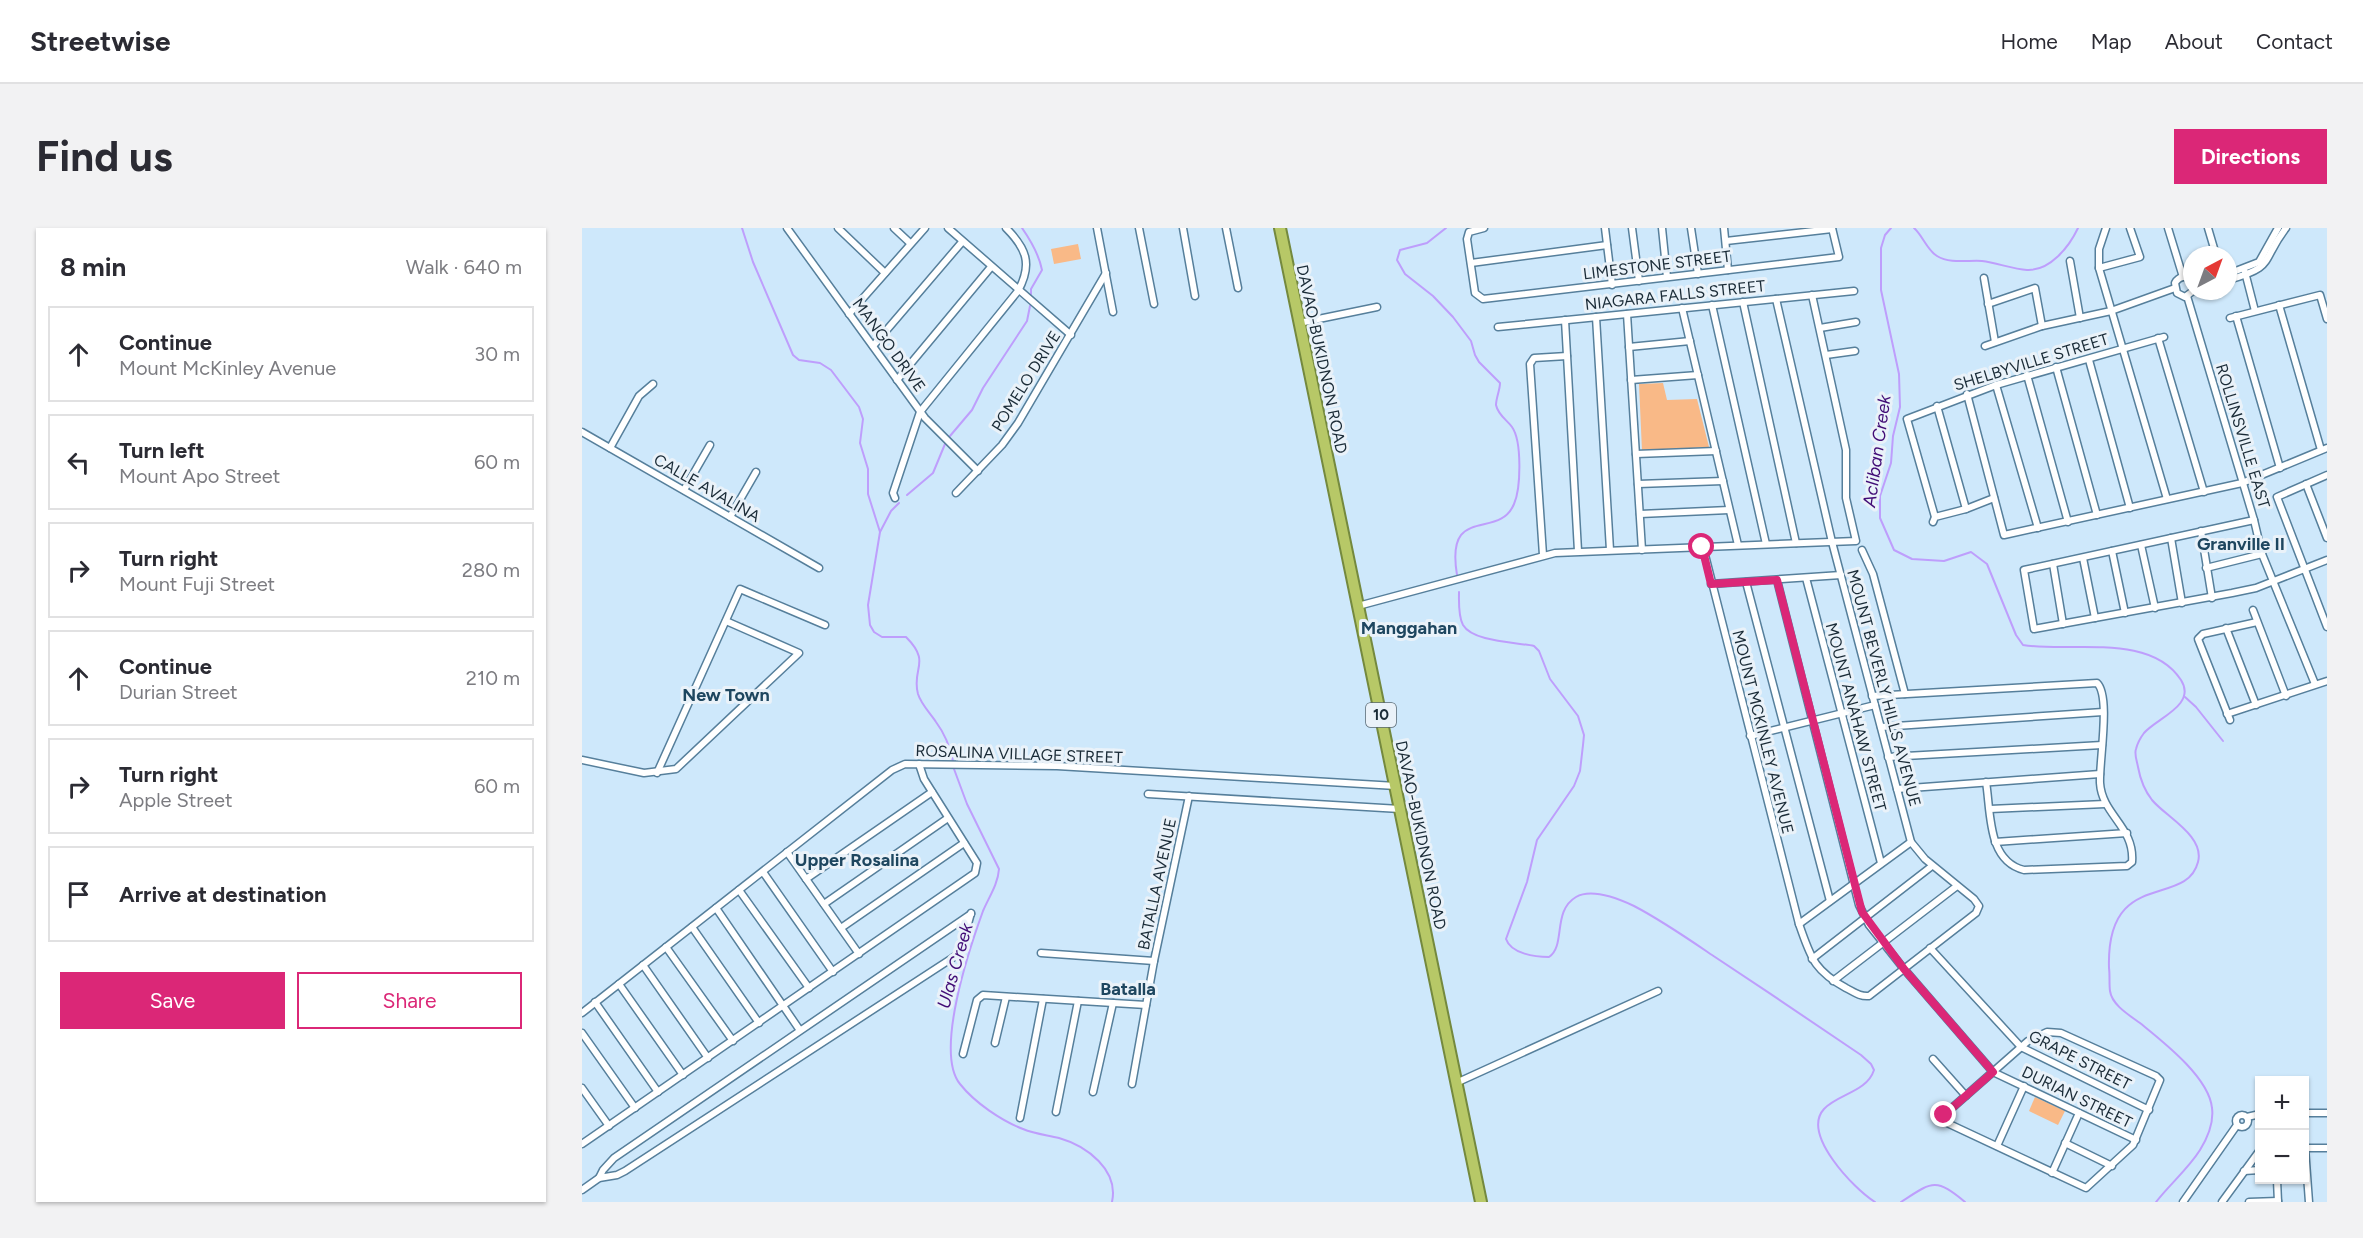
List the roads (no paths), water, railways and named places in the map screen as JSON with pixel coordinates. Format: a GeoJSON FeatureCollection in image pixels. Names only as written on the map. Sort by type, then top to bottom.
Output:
{"type":"FeatureCollection","features":[{"type":"Feature","properties":{"kind":"highway","name":"DAVAO-BUKIDNON ROAD"},"geometry":{"type":"LineString","coordinates":[[1280,228],[1481,1202]]}},
{"type":"Feature","properties":{"kind":"street","name":"MANGO DRIVE"},"geometry":{"type":"LineString","coordinates":[[787,228],[920,412],[978,471]]}},
{"type":"Feature","properties":{"kind":"street"},"geometry":{"type":"LineString","coordinates":[[838,228],[885,273]]}},
{"type":"Feature","properties":{"kind":"street"},"geometry":{"type":"LineString","coordinates":[[894,228],[910,243]]}},
{"type":"Feature","properties":{"kind":"street"},"geometry":{"type":"LineString","coordinates":[[849,314],[925,228]]}},
{"type":"Feature","properties":{"kind":"street"},"geometry":{"type":"LineString","coordinates":[[948,228],[1071,335]]}},
{"type":"Feature","properties":{"kind":"street"},"geometry":{"type":"LineString","coordinates":[[894,498],[893,493],[920,412],[1018,291],[1025,274],[1025,253],[1017,239],[1006,228]]}},
{"type":"Feature","properties":{"kind":"street"},"geometry":{"type":"LineString","coordinates":[[1097,228],[1113,312]]}},
{"type":"Feature","properties":{"kind":"street"},"geometry":{"type":"LineString","coordinates":[[1139,228],[1154,304]]}},
{"type":"Feature","properties":{"kind":"street"},"geometry":{"type":"LineString","coordinates":[[1183,228],[1195,296]]}},
{"type":"Feature","properties":{"kind":"street"},"geometry":{"type":"LineString","coordinates":[[1226,228],[1238,288]]}},
{"type":"Feature","properties":{"kind":"street"},"geometry":{"type":"LineString","coordinates":[[1484,228],[1468,234],[1471,262],[1607,245]]}},
{"type":"Feature","properties":{"kind":"street"},"geometry":{"type":"LineString","coordinates":[[1605,228],[1612,285]]}},
{"type":"Feature","properties":{"kind":"street"},"geometry":{"type":"LineString","coordinates":[[1632,228],[1639,281]]}},
{"type":"Feature","properties":{"kind":"street"},"geometry":{"type":"LineString","coordinates":[[1662,228],[1667,277]]}},
{"type":"Feature","properties":{"kind":"street"},"geometry":{"type":"LineString","coordinates":[[1691,228],[1698,274]]}},
{"type":"Feature","properties":{"kind":"street"},"geometry":{"type":"LineString","coordinates":[[1724,228],[1728,270]]}},
{"type":"Feature","properties":{"kind":"street"},"geometry":{"type":"LineString","coordinates":[[2106,228],[2098,255],[2099,268],[2167,499]]}},
{"type":"Feature","properties":{"kind":"street"},"geometry":{"type":"LineString","coordinates":[[2099,268],[2140,257],[2130,228]]}},
{"type":"Feature","properties":{"kind":"street"},"geometry":{"type":"LineString","coordinates":[[2168,228],[2183,277],[2176,281],[2175,288],[2179,295],[2183,296]]}},
{"type":"Feature","properties":{"kind":"street"},"geometry":{"type":"LineString","coordinates":[[2208,228],[2213,246]]}},
{"type":"Feature","properties":{"kind":"street"},"geometry":{"type":"LineString","coordinates":[[2237,273],[2245,272],[2259,262],[2278,228]]}},
{"type":"Feature","properties":{"kind":"street"},"geometry":{"type":"LineString","coordinates":[[2237,276],[2262,267],[2286,228]]}},
{"type":"Feature","properties":{"kind":"street"},"geometry":{"type":"LineString","coordinates":[[1726,241],[1832,229]]}},
{"type":"Feature","properties":{"kind":"street","name":"LIMESTONE STREET"},"geometry":{"type":"LineString","coordinates":[[1471,262],[1475,293],[1483,299],[1839,257],[1832,229]]}},
{"type":"Feature","properties":{"kind":"street"},"geometry":{"type":"LineString","coordinates":[[873,346],[962,242]]}},
{"type":"Feature","properties":{"kind":"street"},"geometry":{"type":"LineString","coordinates":[[2070,261],[2080,318]]}},
{"type":"Feature","properties":{"kind":"street"},"geometry":{"type":"LineString","coordinates":[[897,380],[991,267]]}},
{"type":"Feature","properties":{"kind":"street"},"geometry":{"type":"LineString","coordinates":[[2245,272],[2255,311]]}},
{"type":"Feature","properties":{"kind":"street","name":"POMELO DRIVE"},"geometry":{"type":"LineString","coordinates":[[956,493],[978,471],[1018,423],[1106,273]]}},
{"type":"Feature","properties":{"kind":"street"},"geometry":{"type":"LineString","coordinates":[[1984,278],[1995,342]]}},
{"type":"Feature","properties":{"kind":"street"},"geometry":{"type":"LineString","coordinates":[[1988,304],[2035,288],[2042,326]]}},
{"type":"Feature","properties":{"kind":"street"},"geometry":{"type":"LineString","coordinates":[[1985,346],[2042,326],[2111,311],[2175,288]]}},
{"type":"Feature","properties":{"kind":"street","name":"NIAGARA FALLS STREET"},"geometry":{"type":"LineString","coordinates":[[1498,327],[1854,291]]}},
{"type":"Feature","properties":{"kind":"street"},"geometry":{"type":"LineString","coordinates":[[1358,606],[1438,586],[1543,555],[1578,551],[1856,541],[1846,498],[1846,450],[1812,295]]}},
{"type":"Feature","properties":{"kind":"street"},"geometry":{"type":"LineString","coordinates":[[2280,468],[2233,317],[2320,295],[2327,319]]}},
{"type":"Feature","properties":{"kind":"street","name":"MOUNT BEVERLY HILLS AVENUE"},"geometry":{"type":"LineString","coordinates":[[1776,298],[1832,542],[1911,842]]}},
{"type":"Feature","properties":{"kind":"street","name":"ROLLINSVILLE EAST"},"geometry":{"type":"LineString","coordinates":[[2188,300],[2254,520],[2262,554],[2315,684]]}},
{"type":"Feature","properties":{"kind":"street"},"geometry":{"type":"LineString","coordinates":[[1743,302],[1796,543]]}},
{"type":"Feature","properties":{"kind":"street"},"geometry":{"type":"LineString","coordinates":[[1712,305],[1766,544]]}},
{"type":"Feature","properties":{"kind":"street"},"geometry":{"type":"LineString","coordinates":[[1967,394],[2004,535],[2242,483],[2324,449],[2278,305]]}},
{"type":"Feature","properties":{"kind":"street"},"geometry":{"type":"LineString","coordinates":[[1299,323],[1377,307]]}},
{"type":"Feature","properties":{"kind":"street"},"geometry":{"type":"LineString","coordinates":[[1682,308],[1738,545]]}},
{"type":"Feature","properties":{"kind":"street"},"geometry":{"type":"LineString","coordinates":[[1627,314],[1642,550]]}},
{"type":"Feature","properties":{"kind":"street"},"geometry":{"type":"LineString","coordinates":[[1596,317],[1610,550]]}},
{"type":"Feature","properties":{"kind":"street"},"geometry":{"type":"LineString","coordinates":[[1565,320],[1578,551]]}},
{"type":"Feature","properties":{"kind":"street"},"geometry":{"type":"LineString","coordinates":[[1820,328],[1856,322]]}},
{"type":"Feature","properties":{"kind":"street","name":"SHELBYVILLE STREET"},"geometry":{"type":"LineString","coordinates":[[1966,509],[1934,519],[1907,419],[1967,394],[2162,337],[2204,492]]}},
{"type":"Feature","properties":{"kind":"street"},"geometry":{"type":"LineString","coordinates":[[1629,347],[1690,341]]}},
{"type":"Feature","properties":{"kind":"street"},"geometry":{"type":"LineString","coordinates":[[1826,355],[1855,351]]}},
{"type":"Feature","properties":{"kind":"street"},"geometry":{"type":"LineString","coordinates":[[1543,555],[1530,364],[1534,358],[1567,356]]}},
{"type":"Feature","properties":{"kind":"street"},"geometry":{"type":"LineString","coordinates":[[2089,360],[2130,508]]}},
{"type":"Feature","properties":{"kind":"street"},"geometry":{"type":"LineString","coordinates":[[2056,367],[2097,515]]}},
{"type":"Feature","properties":{"kind":"street"},"geometry":{"type":"LineString","coordinates":[[1631,380],[1698,375]]}},
{"type":"Feature","properties":{"kind":"street"},"geometry":{"type":"LineString","coordinates":[[2027,375],[2068,522]]}},
{"type":"Feature","properties":{"kind":"street"},"geometry":{"type":"LineString","coordinates":[[610,448],[639,396],[653,384]]}},
{"type":"Feature","properties":{"kind":"street"},"geometry":{"type":"LineString","coordinates":[[1996,385],[2038,528]]}},
{"type":"Feature","properties":{"kind":"street"},"geometry":{"type":"LineString","coordinates":[[1937,406],[1966,509],[1994,498]]}},
{"type":"Feature","properties":{"kind":"street","name":"CALLE AVALINA"},"geometry":{"type":"LineString","coordinates":[[582,432],[819,567]]}},
{"type":"Feature","properties":{"kind":"street"},"geometry":{"type":"LineString","coordinates":[[684,490],[710,445]]}},
{"type":"Feature","properties":{"kind":"street"},"geometry":{"type":"LineString","coordinates":[[1636,454],[1716,451]]}},
{"type":"Feature","properties":{"kind":"street"},"geometry":{"type":"LineString","coordinates":[[730,517],[756,472]]}},
{"type":"Feature","properties":{"kind":"street"},"geometry":{"type":"LineString","coordinates":[[2327,476],[2277,497],[2327,627]]}},
{"type":"Feature","properties":{"kind":"street"},"geometry":{"type":"LineString","coordinates":[[1638,484],[1723,481]]}},
{"type":"Feature","properties":{"kind":"street"},"geometry":{"type":"LineString","coordinates":[[2306,484],[2327,538]]}},
{"type":"Feature","properties":{"kind":"street"},"geometry":{"type":"LineString","coordinates":[[1640,514],[1729,510]]}},
{"type":"Feature","properties":{"kind":"street"},"geometry":{"type":"LineString","coordinates":[[2254,520],[2024,570],[2034,628],[2212,598],[2256,588],[2327,560]]}},
{"type":"Feature","properties":{"kind":"street"},"geometry":{"type":"LineString","coordinates":[[2200,531],[2212,598]]}},
{"type":"Feature","properties":{"kind":"street"},"geometry":{"type":"LineString","coordinates":[[2171,538],[2182,603]]}},
{"type":"Feature","properties":{"kind":"street"},"geometry":{"type":"LineString","coordinates":[[2141,545],[2155,608]]}},
{"type":"Feature","properties":{"kind":"street","name":"MOUNT MCKINLEY AVENUE"},"geometry":{"type":"LineString","coordinates":[[1702,547],[1799,924],[1812,959]]}},
{"type":"Feature","properties":{"kind":"street"},"geometry":{"type":"LineString","coordinates":[[1862,550],[1873,574],[1905,694]]}},
{"type":"Feature","properties":{"kind":"street"},"geometry":{"type":"LineString","coordinates":[[2112,551],[2125,613]]}},
{"type":"Feature","properties":{"kind":"street"},"geometry":{"type":"LineString","coordinates":[[2206,568],[2262,554]]}},
{"type":"Feature","properties":{"kind":"street"},"geometry":{"type":"LineString","coordinates":[[2083,558],[2095,618]]}},
{"type":"Feature","properties":{"kind":"street"},"geometry":{"type":"LineString","coordinates":[[2054,564],[2063,624]]}},
{"type":"Feature","properties":{"kind":"street"},"geometry":{"type":"LineString","coordinates":[[1711,584],[1841,575]]}},
{"type":"Feature","properties":{"kind":"street","name":"MOUNT ANAHAW STREET"},"geometry":{"type":"LineString","coordinates":[[1806,578],[1881,863]]}},
{"type":"Feature","properties":{"kind":"street","name":"DURIAN STREET"},"geometry":{"type":"LineString","coordinates":[[1777,580],[1854,883],[1865,918],[1904,969],[1993,1072],[2136,1140]]}},
{"type":"Feature","properties":{"kind":"street"},"geometry":{"type":"LineString","coordinates":[[1746,582],[1830,901]]}},
{"type":"Feature","properties":{"kind":"street"},"geometry":{"type":"LineString","coordinates":[[657,773],[741,589],[825,625]]}},
{"type":"Feature","properties":{"kind":"street"},"geometry":{"type":"LineString","coordinates":[[2253,610],[2286,696]]}},
{"type":"Feature","properties":{"kind":"street"},"geometry":{"type":"LineString","coordinates":[[582,759],[644,773],[676,769],[799,652],[726,621]]}},
{"type":"Feature","properties":{"kind":"street"},"geometry":{"type":"LineString","coordinates":[[2257,622],[2226,628],[2199,637],[2198,642],[2228,717],[2327,681]]}},
{"type":"Feature","properties":{"kind":"street"},"geometry":{"type":"LineString","coordinates":[[2226,628],[2256,705]]}},
{"type":"Feature","properties":{"kind":"street"},"geometry":{"type":"LineString","coordinates":[[1872,696],[2098,684],[2103,712],[2101,791],[2106,804],[2127,833],[2132,848],[2131,864],[2024,870],[2006,861],[1995,842],[1986,782]]}},
{"type":"Feature","properties":{"kind":"street"},"geometry":{"type":"LineString","coordinates":[[1750,736],[1875,705]]}},
{"type":"Feature","properties":{"kind":"street"},"geometry":{"type":"LineString","coordinates":[[1881,727],[2103,712]]}},
{"type":"Feature","properties":{"kind":"street"},"geometry":{"type":"LineString","coordinates":[[1888,757],[2102,745]]}},
{"type":"Feature","properties":{"kind":"street","name":"ROSALINA VILLAGE STREET"},"geometry":{"type":"LineString","coordinates":[[582,1012],[892,771],[905,764],[1057,766],[1396,786]]}},
{"type":"Feature","properties":{"kind":"street"},"geometry":{"type":"LineString","coordinates":[[582,1135],[584,1143],[975,873],[977,862],[924,779],[919,764]]}},
{"type":"Feature","properties":{"kind":"street"},"geometry":{"type":"LineString","coordinates":[[1897,789],[2100,774]]}},
{"type":"Feature","properties":{"kind":"street"},"geometry":{"type":"LineString","coordinates":[[806,879],[932,792]]}},
{"type":"Feature","properties":{"kind":"street"},"geometry":{"type":"LineString","coordinates":[[1148,794],[1400,809]]}},
{"type":"Feature","properties":{"kind":"street","name":"BATALLA AVENUE"},"geometry":{"type":"LineString","coordinates":[[1132,1084],[1154,961],[1189,796]]}},
{"type":"Feature","properties":{"kind":"street"},"geometry":{"type":"LineString","coordinates":[[1990,809],[2106,804]]}},
{"type":"Feature","properties":{"kind":"street"},"geometry":{"type":"LineString","coordinates":[[824,904],[948,818]]}},
{"type":"Feature","properties":{"kind":"street"},"geometry":{"type":"LineString","coordinates":[[1995,842],[2127,833]]}},
{"type":"Feature","properties":{"kind":"street"},"geometry":{"type":"LineString","coordinates":[[1799,924],[1911,842],[1932,866],[1978,902],[1976,913],[1866,997],[1833,981],[1818,969],[1812,959],[1932,866]]}},
{"type":"Feature","properties":{"kind":"street"},"geometry":{"type":"LineString","coordinates":[[841,928],[964,843]]}},
{"type":"Feature","properties":{"kind":"street"},"geometry":{"type":"LineString","coordinates":[[788,852],[859,954]]}},
{"type":"Feature","properties":{"kind":"street"},"geometry":{"type":"LineString","coordinates":[[763,872],[833,972]]}},
{"type":"Feature","properties":{"kind":"street"},"geometry":{"type":"LineString","coordinates":[[1833,981],[1957,886]]}},
{"type":"Feature","properties":{"kind":"street"},"geometry":{"type":"LineString","coordinates":[[739,890],[809,988]]}},
{"type":"Feature","properties":{"kind":"street"},"geometry":{"type":"LineString","coordinates":[[716,908],[800,1029]]}},
{"type":"Feature","properties":{"kind":"street"},"geometry":{"type":"LineString","coordinates":[[582,1190],[599,1178],[625,1171],[960,953],[971,913],[614,1158],[599,1178]]}},
{"type":"Feature","properties":{"kind":"street"},"geometry":{"type":"LineString","coordinates":[[692,927],[759,1023]]}},
{"type":"Feature","properties":{"kind":"street"},"geometry":{"type":"LineString","coordinates":[[666,947],[733,1041]]}},
{"type":"Feature","properties":{"kind":"street","name":"GRAPE STREET"},"geometry":{"type":"LineString","coordinates":[[1930,948],[2021,1047],[2149,1110]]}},
{"type":"Feature","properties":{"kind":"street"},"geometry":{"type":"LineString","coordinates":[[1041,953],[1154,961]]}},
{"type":"Feature","properties":{"kind":"street"},"geometry":{"type":"LineString","coordinates":[[643,965],[708,1058]]}},
{"type":"Feature","properties":{"kind":"street"},"geometry":{"type":"LineString","coordinates":[[619,984],[683,1075]]}},
{"type":"Feature","properties":{"kind":"street"},"geometry":{"type":"LineString","coordinates":[[1456,1083],[1659,991]]}},
{"type":"Feature","properties":{"kind":"street"},"geometry":{"type":"LineString","coordinates":[[963,1054],[979,996],[1146,1005]]}},
{"type":"Feature","properties":{"kind":"street"},"geometry":{"type":"LineString","coordinates":[[995,1043],[1006,997]]}},
{"type":"Feature","properties":{"kind":"street"},"geometry":{"type":"LineString","coordinates":[[1020,1118],[1043,999]]}},
{"type":"Feature","properties":{"kind":"street"},"geometry":{"type":"LineString","coordinates":[[1056,1112],[1078,1001]]}},
{"type":"Feature","properties":{"kind":"street"},"geometry":{"type":"LineString","coordinates":[[595,1002],[658,1092]]}},
{"type":"Feature","properties":{"kind":"street"},"geometry":{"type":"LineString","coordinates":[[1093,1092],[1113,1003]]}},
{"type":"Feature","properties":{"kind":"street"},"geometry":{"type":"LineString","coordinates":[[2041,1033],[2061,1033],[2156,1076],[2160,1080],[2136,1140],[2112,1166],[2086,1188],[1942,1119],[2021,1047],[2041,1033]]}},
{"type":"Feature","properties":{"kind":"street"},"geometry":{"type":"LineString","coordinates":[[582,1034],[635,1108]]}},
{"type":"Feature","properties":{"kind":"street"},"geometry":{"type":"LineString","coordinates":[[1933,1059],[1966,1096]]}},
{"type":"Feature","properties":{"kind":"street"},"geometry":{"type":"LineString","coordinates":[[1997,1146],[2024,1086]]}},
{"type":"Feature","properties":{"kind":"street"},"geometry":{"type":"LineString","coordinates":[[582,1088],[609,1126]]}},
{"type":"Feature","properties":{"kind":"street"},"geometry":{"type":"LineString","coordinates":[[2052,1173],[2079,1113]]}},
{"type":"Feature","properties":{"kind":"street"},"geometry":{"type":"LineString","coordinates":[[2309,1113],[2327,1113]]}},
{"type":"Feature","properties":{"kind":"street"},"geometry":{"type":"LineString","coordinates":[[2183,1202],[2237,1125],[2243,1128],[2247,1126],[2247,1117],[2255,1115]]}},
{"type":"Feature","properties":{"kind":"street"},"geometry":{"type":"LineString","coordinates":[[2065,1143],[2112,1166]]}},
{"type":"Feature","properties":{"kind":"street"},"geometry":{"type":"LineString","coordinates":[[2309,1148],[2327,1148]]}},
{"type":"Feature","properties":{"kind":"street"},"geometry":{"type":"LineString","coordinates":[[2222,1202],[2255,1156]]}},
{"type":"Feature","properties":{"kind":"street"},"geometry":{"type":"LineString","coordinates":[[2244,1171],[2255,1170]]}},
{"type":"Feature","properties":{"kind":"street"},"geometry":{"type":"LineString","coordinates":[[2249,1202],[2278,1201],[2277,1184]]}},
{"type":"Feature","properties":{"kind":"street"},"geometry":{"type":"LineString","coordinates":[[2308,1184],[2309,1202]]}},
{"type":"Feature","properties":{"kind":"waterway"},"geometry":{"type":"LineString","coordinates":[[742,228],[753,262],[793,355],[799,360],[820,363],[831,370],[859,407],[863,419],[860,443],[868,469],[868,494],[880,532]]}},
{"type":"Feature","properties":{"kind":"waterway"},"geometry":{"type":"LineString","coordinates":[[1022,228],[1034,248],[1042,270],[1031,289],[1031,295]]}},
{"type":"Feature","properties":{"kind":"waterway"},"geometry":{"type":"LineString","coordinates":[[1446,228],[1427,243],[1400,250],[1397,260],[1405,274],[1433,296],[1453,317],[1471,341],[1479,362],[1500,383],[1496,405],[1512,427],[1519,453],[1518,487],[1514,504],[1507,515],[1497,521],[1475,526],[1459,539],[1455,553],[1457,575]]}},
{"type":"Feature","properties":{"kind":"waterway","name":"Acliban Creek"},"geometry":{"type":"LineString","coordinates":[[1891,228],[1885,235],[1881,248],[1881,290],[1899,374],[1900,407],[1893,436],[1891,463],[1880,496],[1880,518],[1894,550],[1912,559],[1944,561],[1971,552],[1987,564],[2016,635],[2023,645],[2108,648],[2150,655],[2167,665],[2181,680],[2185,689],[2180,704],[2144,733],[2137,745],[2135,755],[2147,793],[2190,835],[2199,853],[2198,862],[2191,876],[2179,884],[2133,902],[2120,915],[2111,936],[2109,968],[2110,991],[2114,1001],[2194,1072],[2203,1084],[2212,1108],[2210,1130],[2206,1140],[2190,1164],[2156,1202]]}},
{"type":"Feature","properties":{"kind":"waterway","name":"Acliban Creek"},"geometry":{"type":"LineString","coordinates":[[1914,228],[1930,250],[1942,258],[1953,261],[1982,261],[2027,270],[2043,267],[2051,262],[2064,250],[2078,228]]}},
{"type":"Feature","properties":{"kind":"waterway"},"geometry":{"type":"LineString","coordinates":[[950,436],[972,410],[983,388],[1027,321],[1030,306]]}},
{"type":"Feature","properties":{"kind":"waterway"},"geometry":{"type":"LineString","coordinates":[[907,495],[933,473],[945,444]]}},
{"type":"Feature","properties":{"kind":"waterway","name":"Ulas Creek"},"geometry":{"type":"LineString","coordinates":[[899,503],[891,511],[880,532],[868,605],[870,625],[874,632],[882,637],[906,637],[914,646],[919,660],[918,694],[945,736],[953,761]]}},
{"type":"Feature","properties":{"kind":"waterway"},"geometry":{"type":"LineString","coordinates":[[1459,592],[1460,617],[1468,631],[1485,638],[1534,646],[1539,651],[1550,679],[1578,716],[1584,735],[1580,771],[1574,786],[1537,840],[1527,882],[1506,939],[1509,944],[1524,954],[1549,957],[1557,945],[1561,919],[1569,903],[1576,897],[1590,894],[1613,898],[1634,906],[1674,929],[1861,1055],[1874,1070],[1859,1088],[1824,1109],[1819,1120],[1819,1132],[1833,1160],[1855,1185],[1875,1202]]}},
{"type":"Feature","properties":{"kind":"waterway"},"geometry":{"type":"LineString","coordinates":[[2185,697],[2223,741]]}},
{"type":"Feature","properties":{"kind":"waterway","name":"Ulas Creek"},"geometry":{"type":"LineString","coordinates":[[954,769],[967,804],[999,869],[970,949],[957,999],[952,1025],[953,1069],[966,1091],[998,1116],[1015,1126],[1059,1138],[1090,1153],[1099,1161],[1111,1180],[1112,1202]]}},
{"type":"Feature","properties":{"kind":"waterway"},"geometry":{"type":"LineString","coordinates":[[1901,1202],[1933,1185],[1947,1189],[1965,1202]]}},
{"type":"Feature","properties":{"kind":"district","name":"Granville II"},"geometry":{"type":"Point","coordinates":[2241,544]}},
{"type":"Feature","properties":{"kind":"district","name":"Manggahan"},"geometry":{"type":"Point","coordinates":[1409,628]}},
{"type":"Feature","properties":{"kind":"district","name":"New Town"},"geometry":{"type":"Point","coordinates":[726,695]}},
{"type":"Feature","properties":{"kind":"district","name":"Upper Rosalina"},"geometry":{"type":"Point","coordinates":[857,860]}},
{"type":"Feature","properties":{"kind":"district","name":"Batalla"},"geometry":{"type":"Point","coordinates":[1128,989]}}]}
